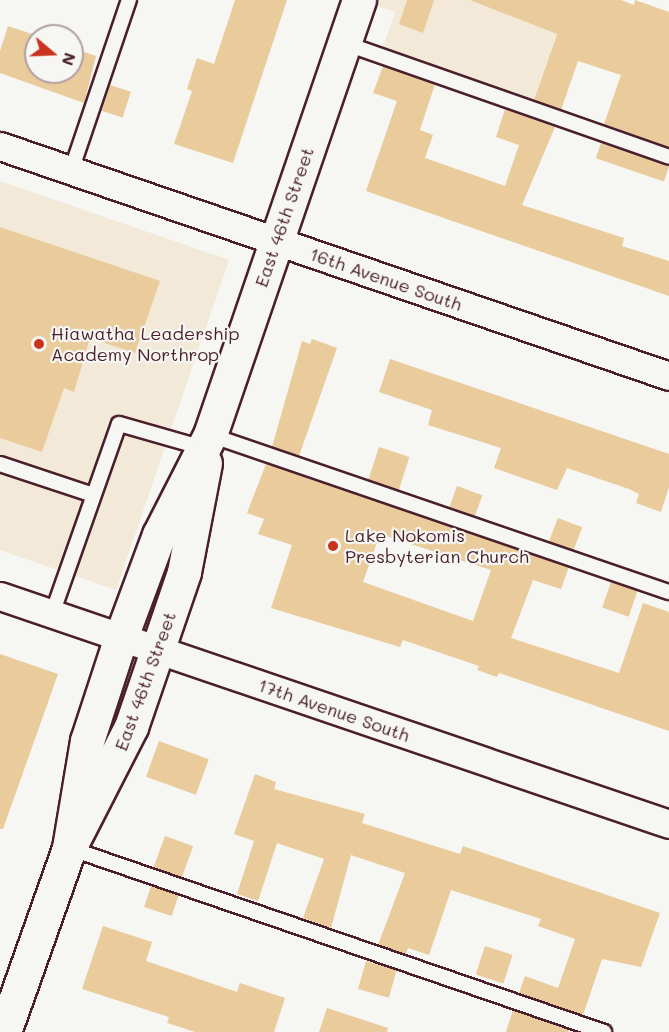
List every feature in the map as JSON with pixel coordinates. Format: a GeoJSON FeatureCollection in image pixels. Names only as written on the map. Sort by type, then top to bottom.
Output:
{"type":"FeatureCollection","features":[{"type":"Feature","properties":{"kind":"main road","name":"East 46th Street"},"geometry":{"type":"LineString","coordinates":[[69,848],[87,741],[121,638],[159,535],[206,442],[359,0]]}},
{"type":"Feature","properties":{"kind":"main road","name":"East 46th Street"},"geometry":{"type":"LineString","coordinates":[[4,1032],[69,848],[120,754],[157,650],[193,537],[206,442]]}},
{"type":"Feature","properties":{"kind":"street","name":"16th Avenue South"},"geometry":{"type":"LineString","coordinates":[[0,146],[669,376]]}},
{"type":"Feature","properties":{"kind":"street","name":"17th Avenue South"},"geometry":{"type":"LineString","coordinates":[[0,596],[669,824]]}},
{"type":"Feature","properties":{"kind":"lane"},"geometry":{"type":"LineString","coordinates":[[71,171],[129,0]]}},
{"type":"Feature","properties":{"kind":"lane"},"geometry":{"type":"LineString","coordinates":[[344,43],[669,157]]}},
{"type":"Feature","properties":{"kind":"lane"},"geometry":{"type":"LineString","coordinates":[[52,614],[119,424],[206,442],[669,592]]}},
{"type":"Feature","properties":{"kind":"lane"},"geometry":{"type":"LineString","coordinates":[[0,464],[93,495]]}},
{"type":"Feature","properties":{"kind":"lane"},"geometry":{"type":"LineString","coordinates":[[69,848],[604,1032]]}},
{"type":"Feature","properties":{"kind":"shaded area"},"geometry":{"type":"Polygon","coordinates":[[[360,0],[568,0],[529,113],[378,62],[395,12],[360,0]]]}},
{"type":"Feature","properties":{"kind":"shaded area"},"geometry":{"type":"Polygon","coordinates":[[[0,181],[229,260],[116,590],[0,550],[0,181]]]}},
{"type":"Feature","properties":{"kind":"building"},"geometry":{"type":"Polygon","coordinates":[[[235,0],[287,0],[233,163],[174,144],[192,91],[187,89],[197,58],[214,64],[235,0]]]}},
{"type":"Feature","properties":{"kind":"building"},"geometry":{"type":"Polygon","coordinates":[[[407,0],[434,0],[423,33],[399,24],[407,0]]]}},
{"type":"Feature","properties":{"kind":"building"},"geometry":{"type":"Polygon","coordinates":[[[470,0],[621,0],[634,5],[635,0],[669,12],[669,147],[604,124],[621,75],[578,61],[561,110],[534,100],[557,34],[470,0]]]}},
{"type":"Feature","properties":{"kind":"building"},"geometry":{"type":"Polygon","coordinates":[[[8,26],[24,31],[24,82],[0,73],[0,51],[8,26]]]}},
{"type":"Feature","properties":{"kind":"building"},"geometry":{"type":"Polygon","coordinates":[[[84,52],[96,56],[84,103],[31,84],[84,84],[84,52]]]}},
{"type":"Feature","properties":{"kind":"building"},"geometry":{"type":"Polygon","coordinates":[[[383,66],[435,84],[420,130],[433,135],[425,158],[505,186],[519,145],[496,137],[505,109],[555,127],[522,205],[624,238],[622,246],[669,261],[669,296],[366,191],[397,101],[373,93],[383,66]]]}},
{"type":"Feature","properties":{"kind":"building"},"geometry":{"type":"Polygon","coordinates":[[[110,85],[131,92],[123,117],[102,111],[110,85]]]}},
{"type":"Feature","properties":{"kind":"building"},"geometry":{"type":"Polygon","coordinates":[[[601,143],[669,166],[664,182],[596,158],[601,143]]]}},
{"type":"Feature","properties":{"kind":"building","name":"Hiawatha Leadership Academy Northrop"},"geometry":{"type":"Polygon","coordinates":[[[0,227],[160,281],[135,353],[90,338],[74,392],[64,388],[42,452],[0,438],[0,227]]]}},
{"type":"Feature","properties":{"kind":"building"},"geometry":{"type":"Polygon","coordinates":[[[312,339],[337,348],[299,456],[272,447],[302,341],[310,344],[312,339]]]}},
{"type":"Feature","properties":{"kind":"building"},"geometry":{"type":"Polygon","coordinates":[[[390,359],[669,454],[669,487],[661,512],[636,503],[639,494],[629,489],[567,468],[557,490],[494,468],[501,448],[428,425],[432,410],[379,392],[390,359]]]}},
{"type":"Feature","properties":{"kind":"building"},"geometry":{"type":"Polygon","coordinates":[[[379,447],[409,457],[399,490],[368,480],[379,447]]]}},
{"type":"Feature","properties":{"kind":"building"},"geometry":{"type":"Polygon","coordinates":[[[266,464],[569,567],[561,589],[533,580],[511,638],[619,673],[643,603],[669,612],[669,731],[499,673],[497,677],[477,670],[479,666],[403,640],[400,647],[271,608],[292,545],[258,534],[264,519],[247,513],[266,464]],[[380,534],[363,582],[473,621],[491,570],[380,534]]]}},
{"type":"Feature","properties":{"kind":"building"},"geometry":{"type":"Polygon","coordinates":[[[457,486],[482,495],[475,516],[449,507],[457,486]]]}},
{"type":"Feature","properties":{"kind":"building"},"geometry":{"type":"Polygon","coordinates":[[[558,518],[582,527],[573,551],[549,541],[558,518]]]}},
{"type":"Feature","properties":{"kind":"building"},"geometry":{"type":"Polygon","coordinates":[[[611,582],[637,591],[629,617],[602,608],[611,582]]]}},
{"type":"Feature","properties":{"kind":"building"},"geometry":{"type":"Polygon","coordinates":[[[0,654],[58,674],[3,829],[0,829],[0,654]]]}},
{"type":"Feature","properties":{"kind":"building"},"geometry":{"type":"Polygon","coordinates":[[[159,741],[209,759],[196,795],[146,777],[159,741]]]}},
{"type":"Feature","properties":{"kind":"building"},"geometry":{"type":"Polygon","coordinates":[[[255,774],[276,782],[274,789],[365,814],[362,823],[460,854],[463,846],[660,913],[641,967],[602,959],[583,1015],[519,993],[525,976],[558,988],[575,939],[538,926],[541,919],[451,890],[429,955],[408,948],[406,954],[378,945],[405,873],[351,855],[331,928],[303,918],[324,859],[277,843],[258,901],[237,894],[254,841],[234,834],[255,774]]]}},
{"type":"Feature","properties":{"kind":"building"},"geometry":{"type":"Polygon","coordinates":[[[165,836],[193,846],[182,877],[154,867],[165,836]]]}},
{"type":"Feature","properties":{"kind":"building"},"geometry":{"type":"Polygon","coordinates":[[[151,886],[179,895],[172,916],[144,907],[151,886]]]}},
{"type":"Feature","properties":{"kind":"building"},"geometry":{"type":"Polygon","coordinates":[[[103,926],[152,942],[146,961],[237,992],[240,983],[285,998],[274,1032],[195,1032],[167,1023],[169,1017],[82,989],[103,926]]]}},
{"type":"Feature","properties":{"kind":"building"},"geometry":{"type":"Polygon","coordinates":[[[485,946],[513,955],[503,983],[476,975],[485,946]]]}},
{"type":"Feature","properties":{"kind":"building"},"geometry":{"type":"Polygon","coordinates":[[[366,961],[397,970],[389,998],[358,989],[366,961]]]}},
{"type":"Feature","properties":{"kind":"building"},"geometry":{"type":"Polygon","coordinates":[[[327,1008],[388,1028],[387,1032],[319,1032],[327,1008]]]}},
{"type":"Feature","properties":{"kind":"building"},"geometry":{"type":"Polygon","coordinates":[[[513,1010],[569,1030],[568,1032],[506,1032],[513,1010]]]}},
{"type":"Feature","properties":{"kind":"place","name":"Hiawatha Leadership Academy Northrop"},"geometry":{"type":"Point","coordinates":[39,344]}},
{"type":"Feature","properties":{"kind":"place","name":"Lake Nokomis Presbyterian Church"},"geometry":{"type":"Point","coordinates":[333,546]}}]}
